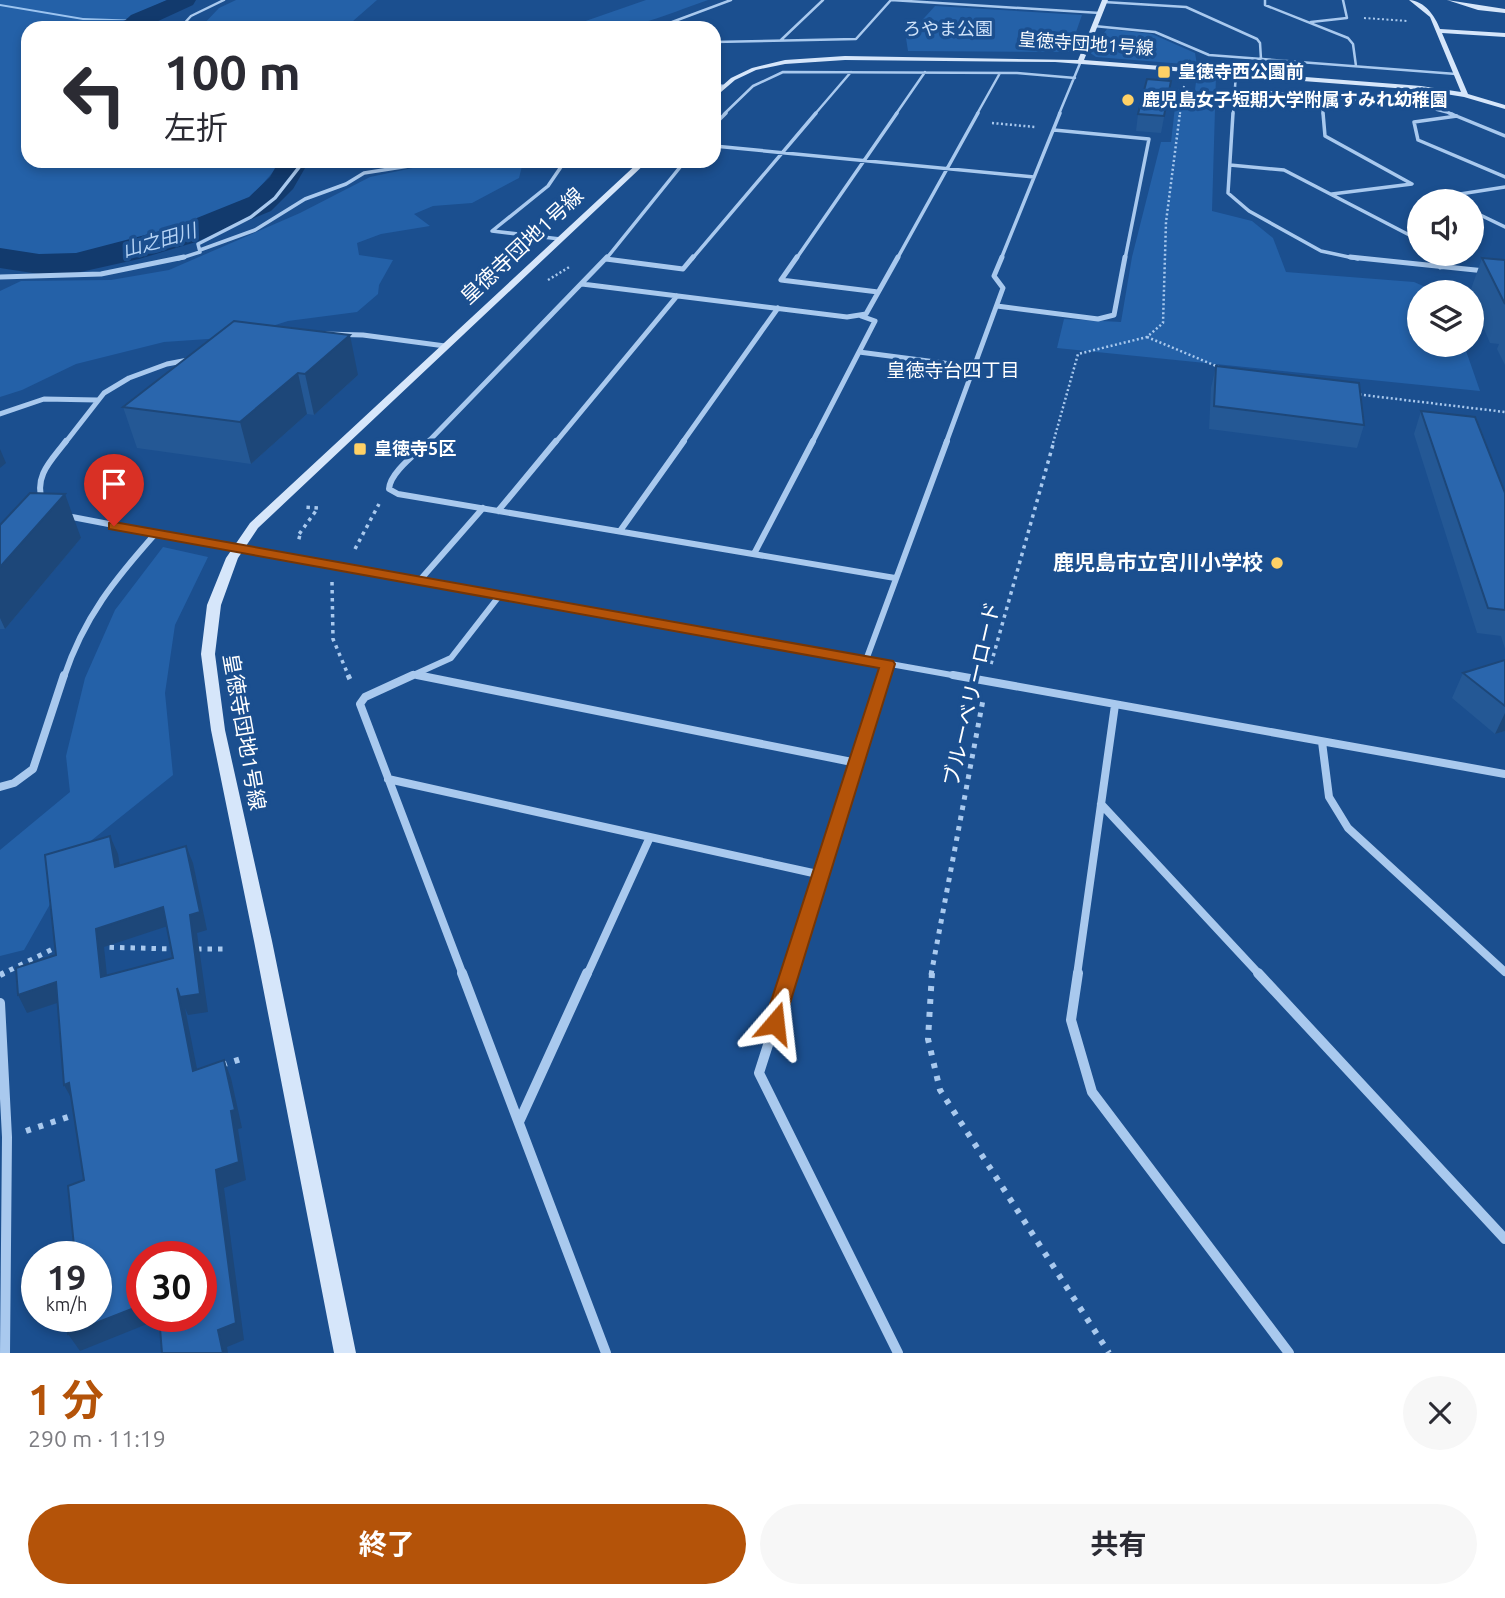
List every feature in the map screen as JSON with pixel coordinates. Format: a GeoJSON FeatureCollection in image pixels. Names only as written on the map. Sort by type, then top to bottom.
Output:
{"type":"FeatureCollection","features":[{"type":"Feature","properties":{"kind":"street"},"geometry":{"type":"LineString","coordinates":[[186,21],[191,16],[224,0]]}},
{"type":"Feature","properties":{"kind":"street"},"geometry":{"type":"LineString","coordinates":[[675,21],[731,0]]}},
{"type":"Feature","properties":{"kind":"street"},"geometry":{"type":"LineString","coordinates":[[780,41],[823,0]]}},
{"type":"Feature","properties":{"kind":"street"},"geometry":{"type":"LineString","coordinates":[[721,42],[856,39],[891,0],[1100,13]]}},
{"type":"Feature","properties":{"kind":"street"},"geometry":{"type":"LineString","coordinates":[[959,4],[962,0]]}},
{"type":"Feature","properties":{"kind":"street"},"geometry":{"type":"LineString","coordinates":[[1027,8],[1032,0]]}},
{"type":"Feature","properties":{"kind":"street"},"geometry":{"type":"LineString","coordinates":[[1182,7],[1184,0]]}},
{"type":"Feature","properties":{"kind":"street"},"geometry":{"type":"LineString","coordinates":[[1265,0],[1265,5],[1349,38],[1353,44],[1356,66]]}},
{"type":"Feature","properties":{"kind":"street"},"geometry":{"type":"LineString","coordinates":[[1309,22],[1347,18],[1343,0]]}},
{"type":"Feature","properties":{"kind":"street"},"geometry":{"type":"LineString","coordinates":[[1412,0],[1429,12],[1465,95]]}},
{"type":"Feature","properties":{"kind":"street"},"geometry":{"type":"LineString","coordinates":[[1450,0],[1478,8],[1505,11]]}},
{"type":"Feature","properties":{"kind":"street"},"geometry":{"type":"LineString","coordinates":[[866,660],[1003,288],[994,276],[1105,1],[1182,7],[1257,38],[1261,59]]}},
{"type":"Feature","properties":{"kind":"street"},"geometry":{"type":"LineString","coordinates":[[1094,26],[1155,32],[1209,55],[1456,74]]}},
{"type":"Feature","properties":{"kind":"street"},"geometry":{"type":"LineString","coordinates":[[1438,31],[1505,35]]}},
{"type":"Feature","properties":{"kind":"street","name":"皇徳寺団地1号線"},"geometry":{"type":"LineString","coordinates":[[721,90],[754,69],[823,58],[1024,59],[1081,61],[1421,88],[1465,95],[1505,107]]}},
{"type":"Feature","properties":{"kind":"street"},"geometry":{"type":"LineString","coordinates":[[606,259],[683,269],[851,72]]}},
{"type":"Feature","properties":{"kind":"street"},"geometry":{"type":"LineString","coordinates":[[878,292],[781,280],[925,72]]}},
{"type":"Feature","properties":{"kind":"street"},"geometry":{"type":"LineString","coordinates":[[721,118],[755,84],[775,73],[1000,73],[1075,78]]}},
{"type":"Feature","properties":{"kind":"street"},"geometry":{"type":"LineString","coordinates":[[582,284],[847,317],[866,314],[1000,73]]}},
{"type":"Feature","properties":{"kind":"street"},"geometry":{"type":"LineString","coordinates":[[1236,74],[1230,198],[1308,246],[1359,260],[1492,271]]}},
{"type":"Feature","properties":{"kind":"street"},"geometry":{"type":"LineString","coordinates":[[721,86],[725,86]]}},
{"type":"Feature","properties":{"kind":"street"},"geometry":{"type":"LineString","coordinates":[[1234,89],[1418,105],[1457,116],[1505,136]]}},
{"type":"Feature","properties":{"kind":"street"},"geometry":{"type":"LineString","coordinates":[[1321,96],[1325,136],[1412,184],[1332,194]]}},
{"type":"Feature","properties":{"kind":"street"},"geometry":{"type":"LineString","coordinates":[[1457,116],[1414,122],[1418,140],[1505,177]]}},
{"type":"Feature","properties":{"kind":"street"},"geometry":{"type":"LineString","coordinates":[[997,306],[1098,319],[1114,315],[1149,139],[1054,130]]}},
{"type":"Feature","properties":{"kind":"street"},"geometry":{"type":"LineString","coordinates":[[721,147],[1034,177]]}},
{"type":"Feature","properties":{"kind":"street"},"geometry":{"type":"LineString","coordinates":[[1230,165],[1284,170],[1407,234]]}},
{"type":"Feature","properties":{"kind":"street"},"geometry":{"type":"LineString","coordinates":[[200,250],[198,244],[251,217],[275,198],[299,168]]}},
{"type":"Feature","properties":{"kind":"street"},"geometry":{"type":"LineString","coordinates":[[0,277],[107,274],[176,261],[255,230],[305,199],[346,184],[364,173],[396,168]]}},
{"type":"Feature","properties":{"kind":"street"},"geometry":{"type":"LineString","coordinates":[[560,168],[548,186],[492,231],[560,239]]}},
{"type":"Feature","properties":{"kind":"street","name":"皇徳寺団地1号線"},"geometry":{"type":"LineString","coordinates":[[345,1353],[218,730],[208,654],[214,606],[232,558],[254,526],[636,168]]}},
{"type":"Feature","properties":{"kind":"street"},"geometry":{"type":"LineString","coordinates":[[679,168],[606,259],[397,474],[389,484],[389,489],[398,494],[895,578]]}},
{"type":"Feature","properties":{"kind":"street"},"geometry":{"type":"LineString","coordinates":[[1484,190],[1505,187]]}},
{"type":"Feature","properties":{"kind":"street"},"geometry":{"type":"LineString","coordinates":[[1484,216],[1505,226]]}},
{"type":"Feature","properties":{"kind":"street"},"geometry":{"type":"LineString","coordinates":[[498,511],[677,296]]}},
{"type":"Feature","properties":{"kind":"street"},"geometry":{"type":"LineString","coordinates":[[620,531],[778,308]]}},
{"type":"Feature","properties":{"kind":"street"},"geometry":{"type":"LineString","coordinates":[[754,554],[875,321],[861,316]]}},
{"type":"Feature","properties":{"kind":"street"},"geometry":{"type":"LineString","coordinates":[[47,505],[41,500],[37,488],[40,476],[97,400],[124,380],[167,364],[310,336],[342,333],[445,346]]}},
{"type":"Feature","properties":{"kind":"street"},"geometry":{"type":"LineString","coordinates":[[859,352],[974,367]]}},
{"type":"Feature","properties":{"kind":"street"},"geometry":{"type":"LineString","coordinates":[[0,414],[44,399],[97,400]]}},
{"type":"Feature","properties":{"kind":"street"},"geometry":{"type":"LineString","coordinates":[[420,580],[483,508]]}},
{"type":"Feature","properties":{"kind":"street"},"geometry":{"type":"LineString","coordinates":[[63,514],[172,536],[1505,774]]}},
{"type":"Feature","properties":{"kind":"street"},"geometry":{"type":"LineString","coordinates":[[0,787],[14,783],[33,769],[72,652],[86,622],[112,582],[156,533]]}},
{"type":"Feature","properties":{"kind":"street"},"geometry":{"type":"LineString","coordinates":[[500,595],[451,658],[365,697],[360,704],[606,1353]]}},
{"type":"Feature","properties":{"kind":"street"},"geometry":{"type":"LineString","coordinates":[[888,664],[759,1073],[898,1353]]}},
{"type":"Feature","properties":{"kind":"street"},"geometry":{"type":"LineString","coordinates":[[415,674],[857,763]]}},
{"type":"Feature","properties":{"kind":"street"},"geometry":{"type":"LineString","coordinates":[[1115,705],[1071,1020],[1083,1065],[1092,1092],[1289,1353]]}},
{"type":"Feature","properties":{"kind":"street"},"geometry":{"type":"LineString","coordinates":[[1322,742],[1326,795],[1348,828],[1505,972]]}},
{"type":"Feature","properties":{"kind":"street"},"geometry":{"type":"LineString","coordinates":[[388,779],[822,874]]}},
{"type":"Feature","properties":{"kind":"street"},"geometry":{"type":"LineString","coordinates":[[1101,804],[1505,1239]]}},
{"type":"Feature","properties":{"kind":"street"},"geometry":{"type":"LineString","coordinates":[[519,1122],[650,837]]}},
{"type":"Feature","properties":{"kind":"street"},"geometry":{"type":"LineString","coordinates":[[0,1003],[7,1137],[5,1353]]}},
{"type":"Feature","properties":{"kind":"path"},"geometry":{"type":"LineString","coordinates":[[1189,60],[1166,222],[1163,323],[1147,337],[1229,371]]}},
{"type":"Feature","properties":{"kind":"path"},"geometry":{"type":"LineString","coordinates":[[973,121],[1054,130]]}},
{"type":"Feature","properties":{"kind":"path","name":"ブルーベリーロード"},"geometry":{"type":"LineString","coordinates":[[1109,1353],[940,1090],[928,1039],[931,976],[987,682],[1078,355],[1147,337]]}},
{"type":"Feature","properties":{"kind":"path"},"geometry":{"type":"LineString","coordinates":[[1348,393],[1505,412]]}},
{"type":"Feature","properties":{"kind":"path"},"geometry":{"type":"LineString","coordinates":[[365,697],[352,684],[333,639],[332,580],[357,547],[389,489]]}},
{"type":"Feature","properties":{"kind":"path"},"geometry":{"type":"LineString","coordinates":[[302,507],[318,508],[297,537],[309,539]]}},
{"type":"Feature","properties":{"kind":"path"},"geometry":{"type":"LineString","coordinates":[[345,545],[357,547]]}},
{"type":"Feature","properties":{"kind":"path"},"geometry":{"type":"LineString","coordinates":[[0,975],[54,946],[67,946]]}},
{"type":"Feature","properties":{"kind":"path"},"geometry":{"type":"LineString","coordinates":[[92,947],[178,949]]}},
{"type":"Feature","properties":{"kind":"path"},"geometry":{"type":"LineString","coordinates":[[191,949],[226,949]]}},
{"type":"Feature","properties":{"kind":"path"},"geometry":{"type":"LineString","coordinates":[[218,1067],[244,1058]]}},
{"type":"Feature","properties":{"kind":"path"},"geometry":{"type":"LineString","coordinates":[[7,1137],[86,1111]]}},
{"type":"Feature","properties":{"kind":"green space"},"geometry":{"type":"Polygon","coordinates":[[[0,0],[167,0],[123,21],[21,21],[21,168],[276,168],[245,204],[175,232],[111,249],[49,258],[0,249],[0,0]]]}},
{"type":"Feature","properties":{"kind":"green space"},"geometry":{"type":"Polygon","coordinates":[[[236,0],[377,0],[353,21],[207,21],[219,8],[236,0]]]}},
{"type":"Feature","properties":{"kind":"green space"},"geometry":{"type":"Polygon","coordinates":[[[646,0],[708,0],[646,21],[586,21],[646,0]]]}},
{"type":"Feature","properties":{"kind":"green space","name":"ろやま公園"},"geometry":{"type":"Polygon","coordinates":[[[935,6],[1082,15],[1069,52],[908,51],[906,38],[935,6]]]}},
{"type":"Feature","properties":{"kind":"green space"},"geometry":{"type":"Polygon","coordinates":[[[1107,29],[1152,34],[1195,53],[1197,65],[1096,57],[1089,52],[1107,29]]]}},
{"type":"Feature","properties":{"kind":"green space"},"geometry":{"type":"Polygon","coordinates":[[[1197,74],[1216,75],[1212,211],[1252,221],[1273,238],[1286,272],[1407,281],[1407,357],[1468,357],[1480,391],[1057,348],[1064,319],[1121,322],[1132,257],[1161,142],[1171,142],[1177,89],[1195,90],[1197,74]]]}},
{"type":"Feature","properties":{"kind":"green space"},"geometry":{"type":"Polygon","coordinates":[[[413,168],[522,168],[519,178],[472,203],[433,206],[414,214],[430,226],[381,234],[357,243],[359,255],[393,260],[379,285],[378,294],[357,312],[288,321],[237,337],[164,342],[76,364],[22,390],[0,397],[0,291],[21,281],[111,280],[169,270],[300,213],[370,177],[413,168]]]}},
{"type":"Feature","properties":{"kind":"green space"},"geometry":{"type":"Polygon","coordinates":[[[163,547],[208,557],[175,625],[165,693],[173,775],[82,848],[24,950],[0,956],[0,850],[70,792],[66,756],[85,678],[115,610],[163,547]]]}},
{"type":"Feature","properties":{"kind":"building"},"geometry":{"type":"Polygon","coordinates":[[[1147,79],[1171,81],[1164,116],[1138,114],[1147,79]]]}},
{"type":"Feature","properties":{"kind":"building"},"geometry":{"type":"Polygon","coordinates":[[[1484,258],[1505,260],[1505,304],[1484,262],[1484,258]]]}},
{"type":"Feature","properties":{"kind":"building"},"geometry":{"type":"Polygon","coordinates":[[[234,321],[350,335],[305,374],[298,373],[240,422],[123,407],[234,321]]]}},
{"type":"Feature","properties":{"kind":"building"},"geometry":{"type":"Polygon","coordinates":[[[1216,366],[1359,383],[1364,425],[1214,406],[1216,366]]]}},
{"type":"Feature","properties":{"kind":"building"},"geometry":{"type":"Polygon","coordinates":[[[1421,411],[1475,417],[1505,493],[1505,610],[1488,608],[1421,411]]]}},
{"type":"Feature","properties":{"kind":"building"},"geometry":{"type":"Polygon","coordinates":[[[30,493],[65,494],[0,567],[0,525],[30,493]]]}},
{"type":"Feature","properties":{"kind":"building"},"geometry":{"type":"Polygon","coordinates":[[[1505,660],[1505,706],[1463,673],[1505,660]]]}},
{"type":"Feature","properties":{"kind":"building"},"geometry":{"type":"Polygon","coordinates":[[[110,836],[115,867],[186,846],[200,912],[190,915],[200,994],[180,997],[177,988],[193,1071],[224,1060],[235,1110],[231,1111],[239,1162],[216,1170],[236,1323],[218,1330],[223,1353],[162,1353],[160,1332],[217,1332],[217,1241],[126,1241],[126,1311],[112,1317],[112,1241],[74,1241],[68,1186],[84,1180],[69,1083],[64,1085],[56,982],[18,995],[16,968],[56,955],[45,855],[110,836]],[[163,907],[96,929],[101,977],[173,958],[163,907]]]}},
{"type":"Feature","properties":{"kind":"waterway","name":"山之田川"},"geometry":{"type":"LineString","coordinates":[[138,21],[185,0]]}},
{"type":"Feature","properties":{"kind":"waterway"},"geometry":{"type":"LineString","coordinates":[[0,5],[83,19],[139,20]]}},
{"type":"Feature","properties":{"kind":"waterway","name":"山之田川"},"geometry":{"type":"LineString","coordinates":[[0,258],[39,264],[76,263],[127,252],[184,235],[260,204],[282,182],[290,168]]}},
{"type":"Feature","properties":{"kind":"place","name":"皇徳寺西公園前"},"geometry":{"type":"Point","coordinates":[1164,72]}},
{"type":"Feature","properties":{"kind":"place","name":"鹿児島女子短期大学附属すみれ幼稚園"},"geometry":{"type":"Point","coordinates":[1128,100]}},
{"type":"Feature","properties":{"kind":"place","name":"皇徳寺5区"},"geometry":{"type":"Point","coordinates":[360,449]}},
{"type":"Feature","properties":{"kind":"place","name":"鹿児島市立宮川小学校"},"geometry":{"type":"Point","coordinates":[1277,563]}},
{"type":"Feature","properties":{"kind":"district","name":"皇徳寺台四丁目"},"geometry":{"type":"Point","coordinates":[953,370]}},
{"type":"Feature","properties":{"kind":"route"},"geometry":{"type":"LineString","coordinates":[[114,526],[888,664],[775,1023]]}}]}
